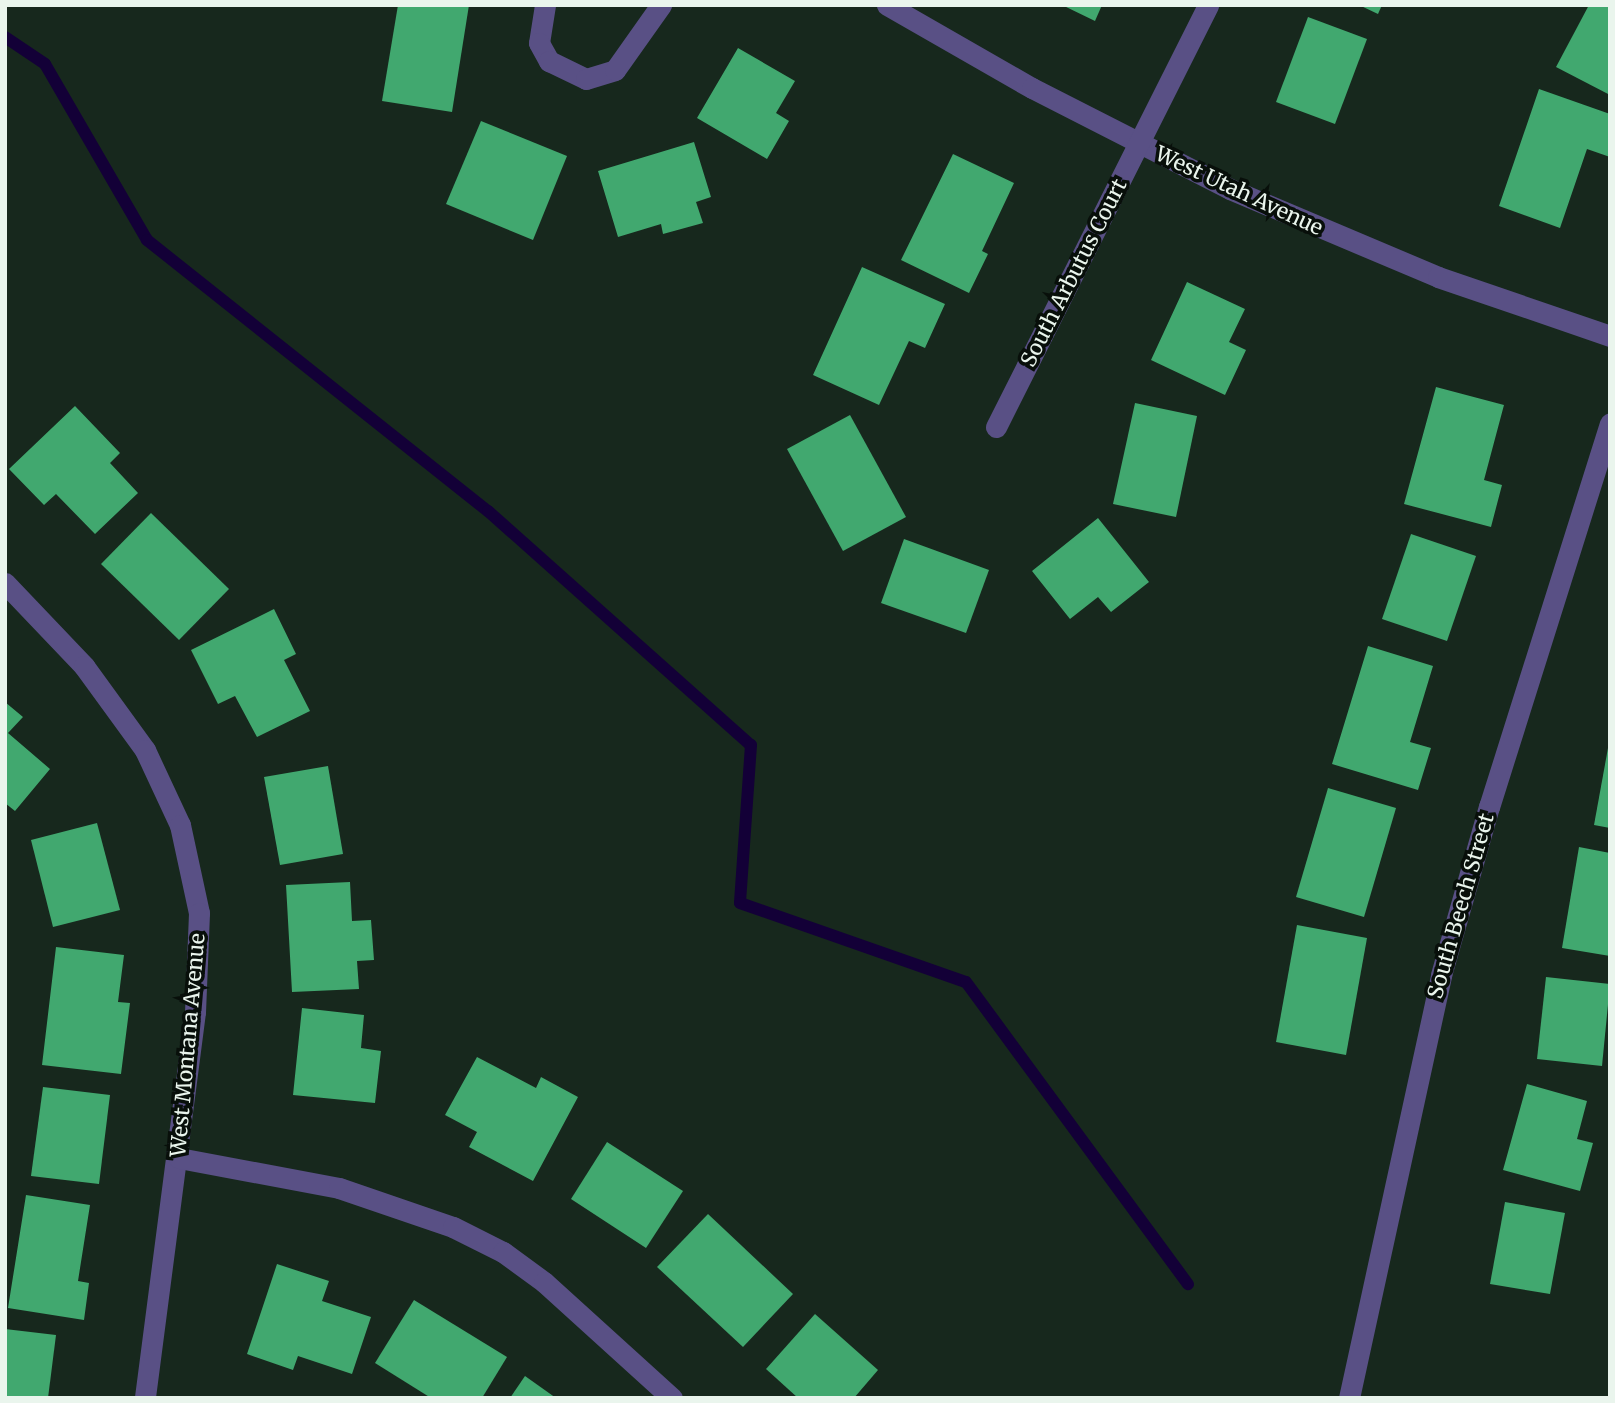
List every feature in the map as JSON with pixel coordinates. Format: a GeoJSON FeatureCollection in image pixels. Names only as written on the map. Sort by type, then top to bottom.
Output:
{"type":"FeatureCollection","features":[{"type":"Feature","properties":{"kind":"street"},"geometry":{"type":"LineString","coordinates":[[545,5],[538,24],[544,52],[564,71],[586,79],[615,70],[661,5]]}},
{"type":"Feature","properties":{"kind":"street","name":"West Utah Avenue"},"geometry":{"type":"LineString","coordinates":[[887,5],[1140,144],[1325,233],[1438,278],[1610,337]]}},
{"type":"Feature","properties":{"kind":"street","name":"South Arbutus Court"},"geometry":{"type":"LineString","coordinates":[[996,427],[1208,5]]}},
{"type":"Feature","properties":{"kind":"street","name":"South Beech Street"},"geometry":{"type":"LineString","coordinates":[[1349,1398],[1400,1146],[1441,975],[1489,807],[1610,424]]}},
{"type":"Feature","properties":{"kind":"street","name":"West Montana Avenue"},"geometry":{"type":"LineString","coordinates":[[5,583],[75,657],[152,762],[180,825],[199,913],[195,1012],[179,1158],[145,1398]]}},
{"type":"Feature","properties":{"kind":"street"},"geometry":{"type":"LineString","coordinates":[[179,1158],[339,1188],[453,1227],[503,1252],[544,1282],[672,1398]]}},
{"type":"Feature","properties":{"kind":"building"},"geometry":{"type":"Polygon","coordinates":[[[398,5],[469,5],[452,112],[382,101],[398,5]]]}},
{"type":"Feature","properties":{"kind":"building"},"geometry":{"type":"Polygon","coordinates":[[[1062,5],[1102,5],[1095,21],[1062,5]]]}},
{"type":"Feature","properties":{"kind":"building"},"geometry":{"type":"Polygon","coordinates":[[[1359,5],[1382,5],[1378,14],[1359,5]]]}},
{"type":"Feature","properties":{"kind":"building"},"geometry":{"type":"Polygon","coordinates":[[[1589,5],[1610,5],[1610,95],[1556,67],[1589,5]]]}},
{"type":"Feature","properties":{"kind":"building"},"geometry":{"type":"Polygon","coordinates":[[[1308,17],[1367,39],[1335,124],[1276,102],[1308,17]]]}},
{"type":"Feature","properties":{"kind":"building"},"geometry":{"type":"Polygon","coordinates":[[[738,48],[795,81],[776,113],[789,121],[767,159],[697,118],[738,48]]]}},
{"type":"Feature","properties":{"kind":"building"},"geometry":{"type":"Polygon","coordinates":[[[1539,89],[1610,114],[1610,157],[1587,149],[1560,228],[1499,206],[1539,89]]]}},
{"type":"Feature","properties":{"kind":"building"},"geometry":{"type":"Polygon","coordinates":[[[481,121],[567,156],[533,240],[446,204],[481,121]]]}},
{"type":"Feature","properties":{"kind":"building"},"geometry":{"type":"Polygon","coordinates":[[[694,142],[711,197],[696,202],[703,223],[663,234],[661,224],[618,237],[598,171],[694,142]]]}},
{"type":"Feature","properties":{"kind":"building"},"geometry":{"type":"Polygon","coordinates":[[[953,154],[1014,183],[982,251],[988,254],[969,293],[901,260],[953,154]]]}},
{"type":"Feature","properties":{"kind":"building"},"geometry":{"type":"Polygon","coordinates":[[[862,267],[945,304],[925,348],[909,341],[879,405],[813,375],[862,267]]]}},
{"type":"Feature","properties":{"kind":"building"},"geometry":{"type":"Polygon","coordinates":[[[1187,282],[1245,309],[1229,342],[1246,350],[1225,395],[1151,360],[1187,282]]]}},
{"type":"Feature","properties":{"kind":"building"},"geometry":{"type":"Polygon","coordinates":[[[1436,387],[1504,405],[1484,480],[1502,485],[1491,527],[1404,504],[1436,387]]]}},
{"type":"Feature","properties":{"kind":"building"},"geometry":{"type":"Polygon","coordinates":[[[1135,403],[1197,416],[1176,517],[1113,504],[1135,403]]]}},
{"type":"Feature","properties":{"kind":"building"},"geometry":{"type":"Polygon","coordinates":[[[75,406],[120,453],[110,463],[138,493],[95,534],[56,494],[44,505],[9,469],[75,406]]]}},
{"type":"Feature","properties":{"kind":"building"},"geometry":{"type":"Polygon","coordinates":[[[850,415],[906,517],[843,551],[787,449],[850,415]]]}},
{"type":"Feature","properties":{"kind":"building"},"geometry":{"type":"Polygon","coordinates":[[[151,513],[229,589],[179,640],[101,564],[151,513]]]}},
{"type":"Feature","properties":{"kind":"building"},"geometry":{"type":"Polygon","coordinates":[[[1098,518],[1149,582],[1111,612],[1098,597],[1070,619],[1032,571],[1098,518]]]}},
{"type":"Feature","properties":{"kind":"building"},"geometry":{"type":"Polygon","coordinates":[[[1411,534],[1476,556],[1447,641],[1382,619],[1411,534]]]}},
{"type":"Feature","properties":{"kind":"building"},"geometry":{"type":"Polygon","coordinates":[[[904,539],[989,570],[966,633],[881,603],[904,539]]]}},
{"type":"Feature","properties":{"kind":"building"},"geometry":{"type":"Polygon","coordinates":[[[274,609],[296,654],[284,660],[310,711],[257,737],[235,696],[218,704],[191,650],[274,609]]]}},
{"type":"Feature","properties":{"kind":"building"},"geometry":{"type":"Polygon","coordinates":[[[1368,646],[1433,666],[1410,742],[1431,748],[1418,790],[1332,764],[1368,646]]]}},
{"type":"Feature","properties":{"kind":"building"},"geometry":{"type":"Polygon","coordinates":[[[5,702],[23,717],[8,733],[50,769],[15,811],[5,803],[5,702]]]}},
{"type":"Feature","properties":{"kind":"building"},"geometry":{"type":"Polygon","coordinates":[[[1610,748],[1610,828],[1594,825],[1610,748]]]}},
{"type":"Feature","properties":{"kind":"building"},"geometry":{"type":"Polygon","coordinates":[[[328,766],[343,854],[280,865],[264,777],[328,766]]]}},
{"type":"Feature","properties":{"kind":"building"},"geometry":{"type":"Polygon","coordinates":[[[1328,788],[1396,808],[1364,917],[1296,897],[1328,788]]]}},
{"type":"Feature","properties":{"kind":"building"},"geometry":{"type":"Polygon","coordinates":[[[97,823],[120,910],[53,927],[31,840],[97,823]]]}},
{"type":"Feature","properties":{"kind":"building"},"geometry":{"type":"Polygon","coordinates":[[[1579,847],[1610,853],[1610,956],[1562,948],[1579,847]]]}},
{"type":"Feature","properties":{"kind":"building"},"geometry":{"type":"Polygon","coordinates":[[[350,882],[352,921],[371,920],[374,960],[357,961],[359,989],[292,992],[286,885],[350,882]]]}},
{"type":"Feature","properties":{"kind":"building"},"geometry":{"type":"Polygon","coordinates":[[[1297,925],[1367,938],[1346,1055],[1276,1042],[1297,925]]]}},
{"type":"Feature","properties":{"kind":"building"},"geometry":{"type":"Polygon","coordinates":[[[56,947],[124,955],[118,1002],[130,1003],[121,1074],[42,1065],[56,947]]]}},
{"type":"Feature","properties":{"kind":"building"},"geometry":{"type":"Polygon","coordinates":[[[1546,977],[1610,984],[1602,1066],[1537,1059],[1546,977]]]}},
{"type":"Feature","properties":{"kind":"building"},"geometry":{"type":"Polygon","coordinates":[[[302,1008],[364,1015],[361,1048],[381,1051],[375,1103],[293,1095],[302,1008]]]}},
{"type":"Feature","properties":{"kind":"building"},"geometry":{"type":"Polygon","coordinates":[[[477,1057],[536,1088],[541,1077],[578,1097],[533,1181],[469,1147],[477,1132],[445,1115],[477,1057]]]}},
{"type":"Feature","properties":{"kind":"building"},"geometry":{"type":"Polygon","coordinates":[[[1527,1084],[1587,1101],[1577,1139],[1593,1143],[1580,1191],[1503,1170],[1527,1084]]]}},
{"type":"Feature","properties":{"kind":"building"},"geometry":{"type":"Polygon","coordinates":[[[43,1087],[110,1095],[99,1184],[31,1176],[43,1087]]]}},
{"type":"Feature","properties":{"kind":"building"},"geometry":{"type":"Polygon","coordinates":[[[607,1142],[683,1191],[646,1248],[571,1199],[607,1142]]]}},
{"type":"Feature","properties":{"kind":"building"},"geometry":{"type":"Polygon","coordinates":[[[26,1195],[90,1205],[78,1281],[89,1283],[84,1320],[8,1308],[26,1195]]]}},
{"type":"Feature","properties":{"kind":"building"},"geometry":{"type":"Polygon","coordinates":[[[1505,1202],[1565,1213],[1550,1294],[1490,1284],[1505,1202]]]}},
{"type":"Feature","properties":{"kind":"building"},"geometry":{"type":"Polygon","coordinates":[[[708,1214],[793,1294],[743,1347],[657,1267],[708,1214]]]}},
{"type":"Feature","properties":{"kind":"building"},"geometry":{"type":"Polygon","coordinates":[[[277,1264],[329,1281],[322,1301],[371,1317],[352,1374],[298,1356],[293,1370],[247,1354],[277,1264]]]}},
{"type":"Feature","properties":{"kind":"building"},"geometry":{"type":"Polygon","coordinates":[[[414,1300],[507,1357],[482,1398],[431,1398],[375,1363],[414,1300]]]}},
{"type":"Feature","properties":{"kind":"building"},"geometry":{"type":"Polygon","coordinates":[[[815,1314],[878,1370],[854,1398],[798,1398],[766,1369],[815,1314]]]}},
{"type":"Feature","properties":{"kind":"building"},"geometry":{"type":"Polygon","coordinates":[[[5,1329],[56,1335],[48,1398],[5,1398],[5,1329]]]}},
{"type":"Feature","properties":{"kind":"building"},"geometry":{"type":"Polygon","coordinates":[[[525,1376],[556,1398],[510,1398],[525,1376]]]}},
{"type":"Feature","properties":{"kind":"waterway"},"geometry":{"type":"LineString","coordinates":[[5,37],[45,64],[147,240],[488,511],[751,745],[740,903],[966,982],[1188,1284]]}}]}
